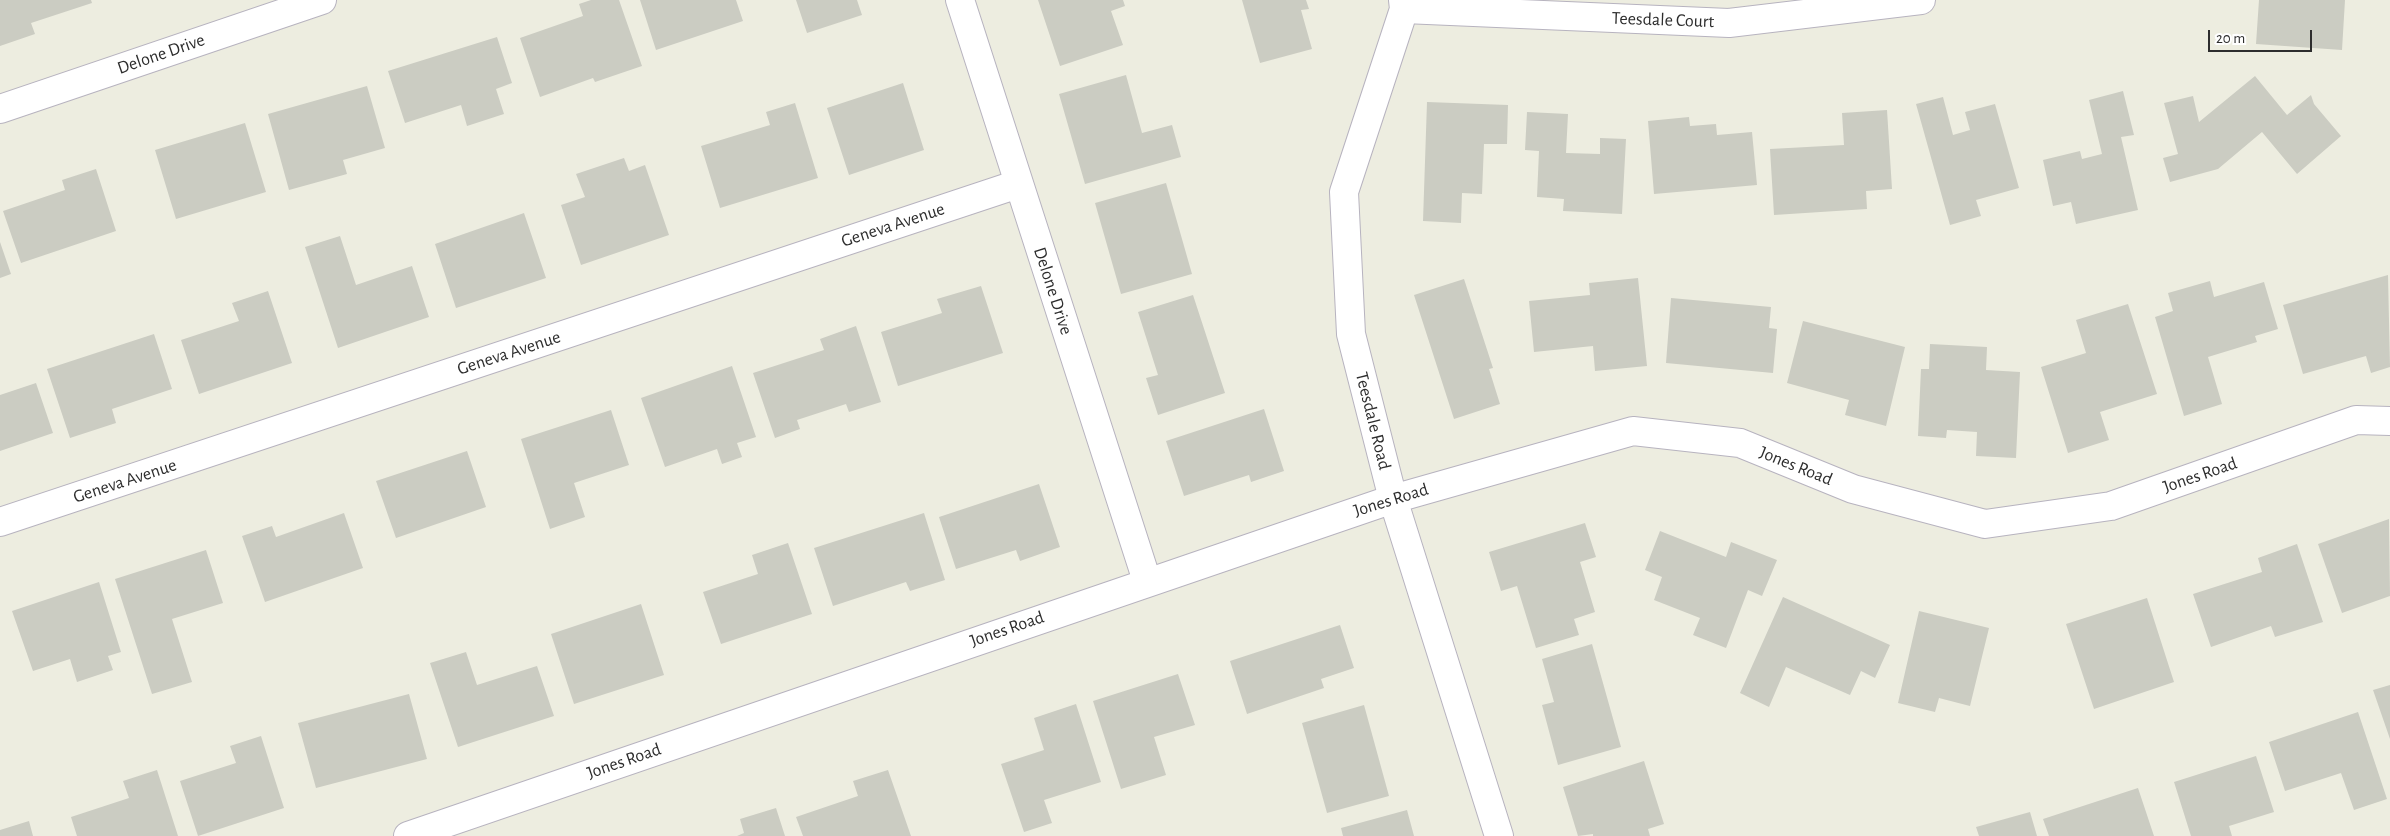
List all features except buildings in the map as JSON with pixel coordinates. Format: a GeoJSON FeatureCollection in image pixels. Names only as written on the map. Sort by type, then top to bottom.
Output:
{"type":"FeatureCollection","features":[{"type":"Feature","properties":{"kind":"street","name":"Delone Drive"},"geometry":{"type":"LineString","coordinates":[[0,109],[322,0]]}},
{"type":"Feature","properties":{"kind":"street","name":"Delone Drive"},"geometry":{"type":"LineString","coordinates":[[960,0],[1147,581]]}},
{"type":"Feature","properties":{"kind":"street","name":"Teesdale Court"},"geometry":{"type":"LineString","coordinates":[[1404,4],[1729,23],[1920,0]]}},
{"type":"Feature","properties":{"kind":"street","name":"Teesdale Road"},"geometry":{"type":"LineString","coordinates":[[1404,4],[1344,192],[1350,334],[1392,499],[1499,836]]}},
{"type":"Feature","properties":{"kind":"street","name":"Geneva Avenue"},"geometry":{"type":"LineString","coordinates":[[0,522],[1018,184]]}},
{"type":"Feature","properties":{"kind":"street","name":"Jones Road"},"geometry":{"type":"LineString","coordinates":[[408,836],[1147,581],[1392,499],[1633,431],[1740,443],[1853,489],[1984,524],[2110,506],[2356,420],[2390,421]]}}]}
